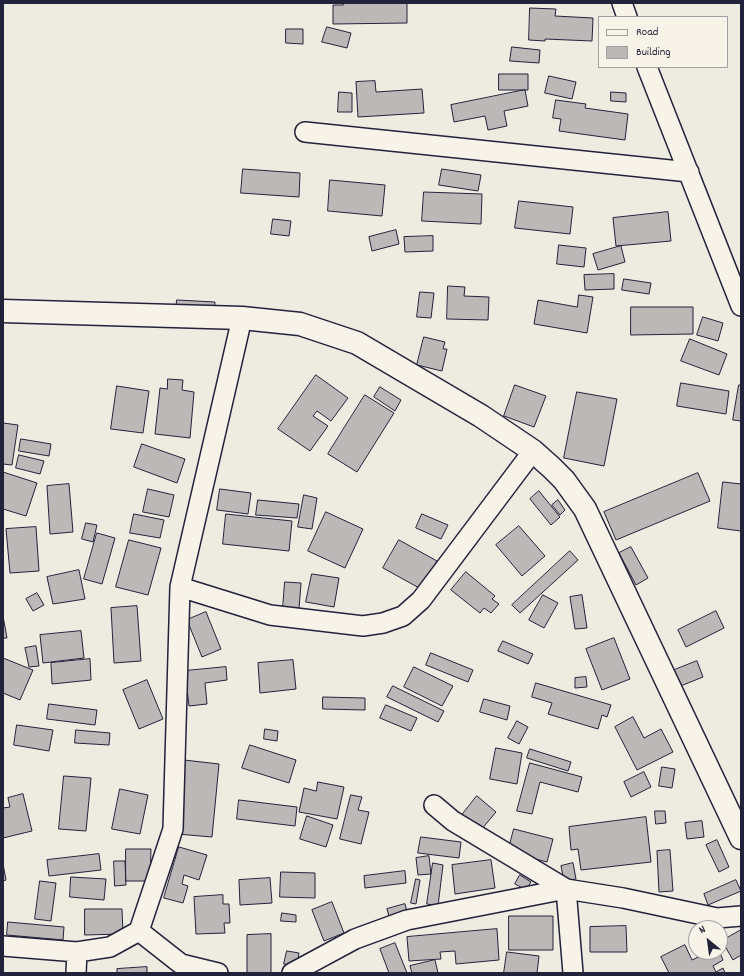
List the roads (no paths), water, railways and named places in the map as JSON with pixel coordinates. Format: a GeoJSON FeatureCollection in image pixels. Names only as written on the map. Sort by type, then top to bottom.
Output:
{"type":"FeatureCollection","features":[{"type":"Feature","properties":{"kind":"street"},"geometry":{"type":"LineString","coordinates":[[622,3],[627,16]]}},
{"type":"Feature","properties":{"kind":"street"},"geometry":{"type":"LineString","coordinates":[[647,68],[741,306]]}},
{"type":"Feature","properties":{"kind":"street"},"geometry":{"type":"LineString","coordinates":[[304,132],[689,172]]}},
{"type":"Feature","properties":{"kind":"street"},"geometry":{"type":"LineString","coordinates":[[3,311],[242,318],[300,324],[357,343],[481,416],[533,451],[564,480],[585,509],[741,838]]}},
{"type":"Feature","properties":{"kind":"street"},"geometry":{"type":"LineString","coordinates":[[3,946],[77,952],[110,947],[139,931],[173,829],[180,587],[242,318]]}},
{"type":"Feature","properties":{"kind":"street"},"geometry":{"type":"LineString","coordinates":[[180,587],[270,615],[363,626],[383,623],[403,616],[421,600],[533,451]]}},
{"type":"Feature","properties":{"kind":"street"},"geometry":{"type":"LineString","coordinates":[[434,805],[453,821],[566,889]]}},
{"type":"Feature","properties":{"kind":"street"},"geometry":{"type":"LineString","coordinates":[[566,889],[573,973]]}},
{"type":"Feature","properties":{"kind":"street"},"geometry":{"type":"LineString","coordinates":[[292,973],[354,939],[407,920],[566,889],[623,898],[718,918],[741,916]]}},
{"type":"Feature","properties":{"kind":"street"},"geometry":{"type":"LineString","coordinates":[[139,931],[181,964],[218,973]]}},
{"type":"Feature","properties":{"kind":"street"},"geometry":{"type":"LineString","coordinates":[[76,973],[77,952]]}}]}
